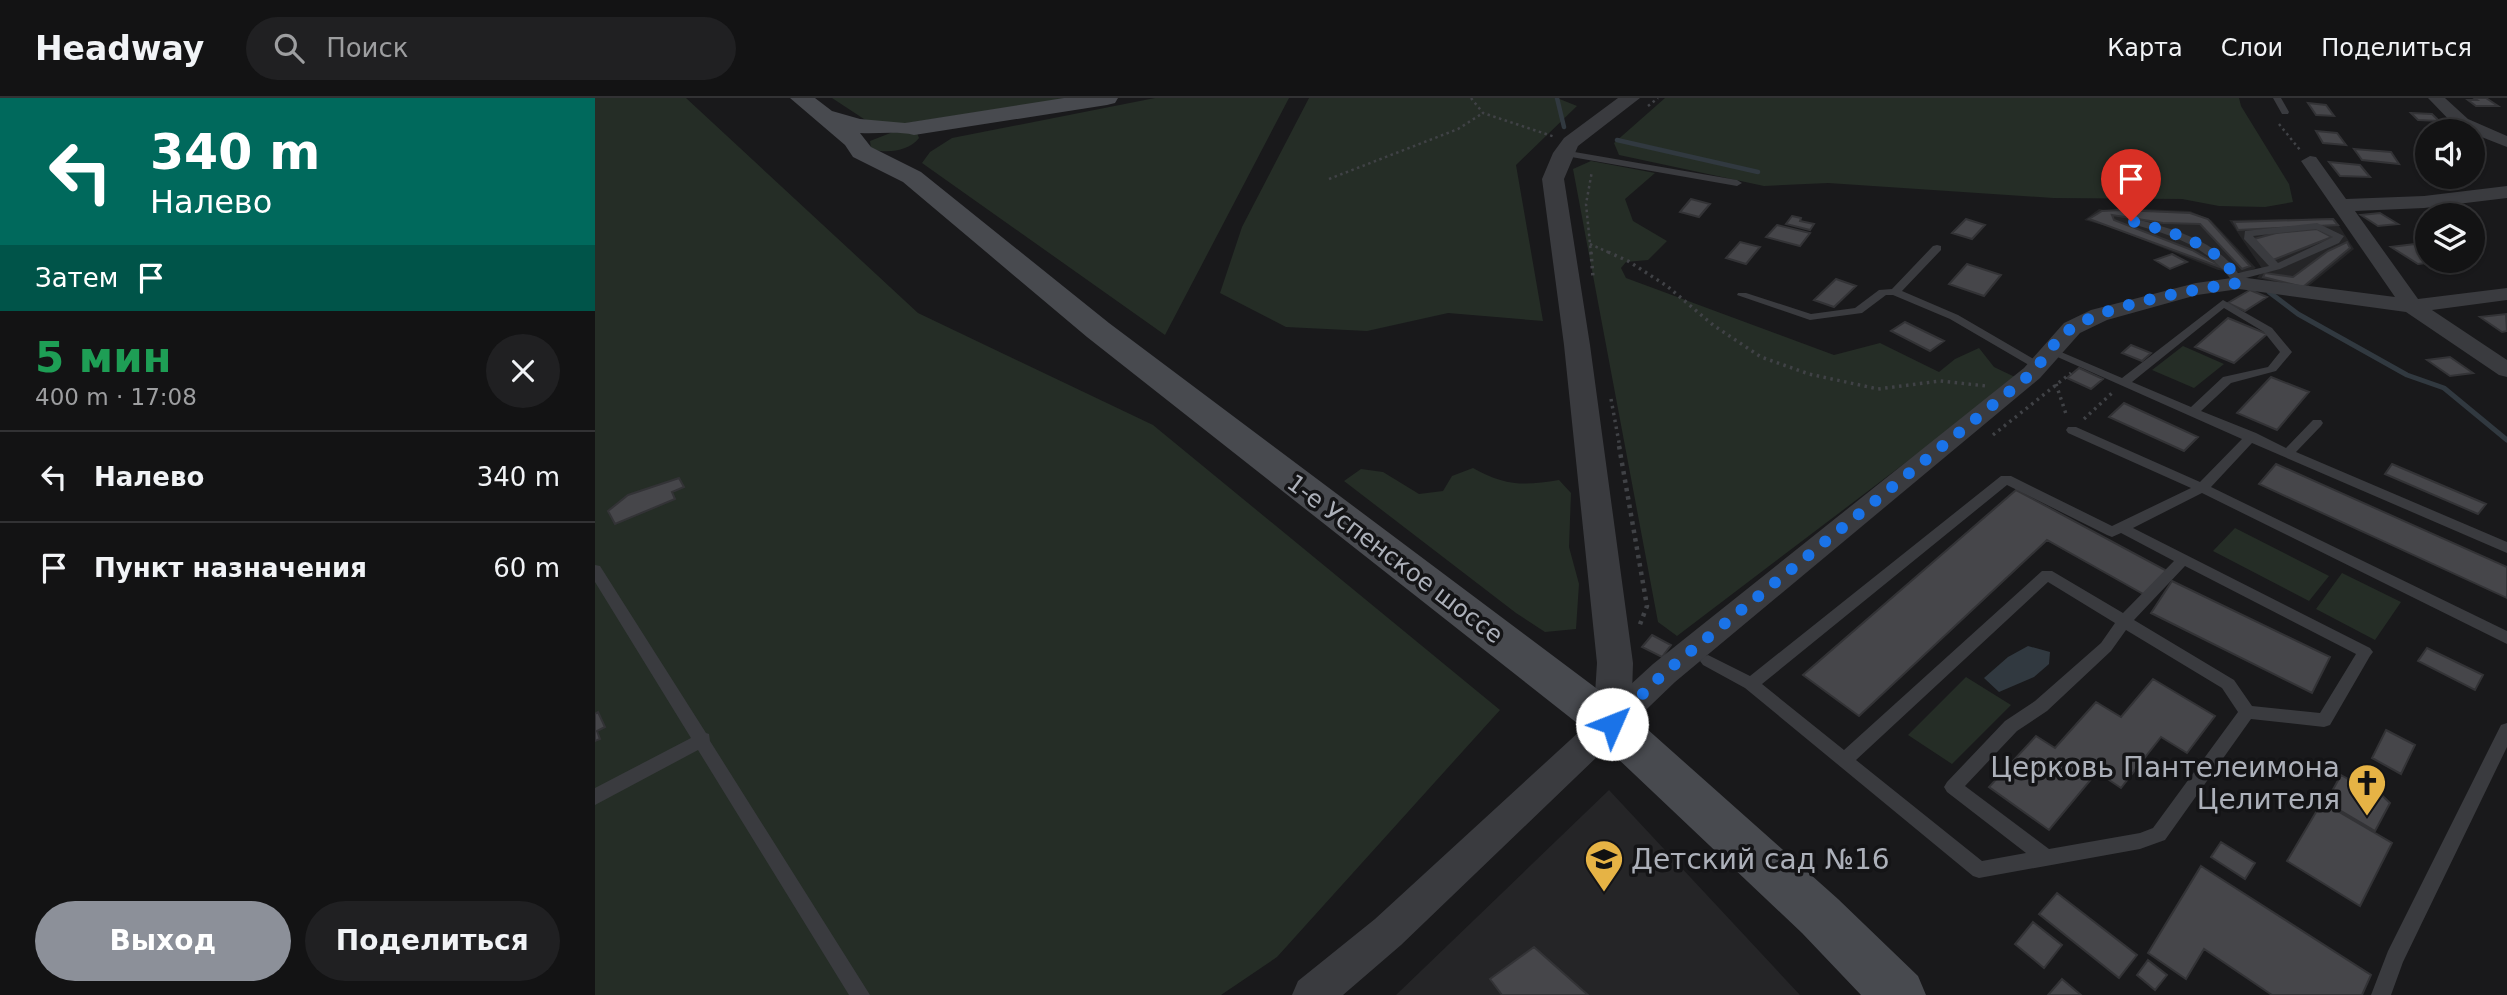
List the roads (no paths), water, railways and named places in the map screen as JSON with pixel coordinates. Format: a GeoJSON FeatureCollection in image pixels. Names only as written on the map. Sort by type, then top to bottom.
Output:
{"type":"FeatureCollection","features":[{"type":"Feature","properties":{"kind":"main road","name":"1-е Успенское шоссе"},"geometry":{"type":"LineString","coordinates":[[801,98],[862,150],[912,177],[1109,339],[1612,724],[1820,916],[1899,995]]}},
{"type":"Feature","properties":{"kind":"main road"},"geometry":{"type":"LineString","coordinates":[[862,150],[871,135],[914,136],[1107,98]]}},
{"type":"Feature","properties":{"kind":"main road"},"geometry":{"type":"LineString","coordinates":[[825,116],[859,126],[914,136]]}},
{"type":"Feature","properties":{"kind":"main road"},"geometry":{"type":"LineString","coordinates":[[912,177],[906,165],[914,136]]}},
{"type":"Feature","properties":{"kind":"street"},"geometry":{"type":"LineString","coordinates":[[1612,724],[1615,663],[1608,595],[1553,179],[1567,147],[1630,98]]}},
{"type":"Feature","properties":{"kind":"street"},"geometry":{"type":"LineString","coordinates":[[2436,98],[2462,123],[2507,142]]}},
{"type":"Feature","properties":{"kind":"street"},"geometry":{"type":"LineString","coordinates":[[2310,161],[2412,306],[2507,370]]}},
{"type":"Feature","properties":{"kind":"street"},"geometry":{"type":"LineString","coordinates":[[2340,205],[2392,206],[2432,203],[2507,192]]}},
{"type":"Feature","properties":{"kind":"street"},"geometry":{"type":"LineString","coordinates":[[1312,995],[1388,932],[1664,673],[2011,390],[2072,328],[2099,315],[2238,280],[2412,306],[2507,294]]}},
{"type":"Feature","properties":{"kind":"lane"},"geometry":{"type":"LineString","coordinates":[[2277,98],[2285,112]]}},
{"type":"Feature","properties":{"kind":"lane"},"geometry":{"type":"LineString","coordinates":[[1567,147],[1737,183]]}},
{"type":"Feature","properties":{"kind":"lane"},"geometry":{"type":"LineString","coordinates":[[2131,221],[2175,233],[2217,254],[2238,280],[2276,267],[2335,242],[2339,236],[2317,226],[2248,233],[2248,237],[2276,267]]}},
{"type":"Feature","properties":{"kind":"lane"},"geometry":{"type":"LineString","coordinates":[[1895,292],[1937,248]]}},
{"type":"Feature","properties":{"kind":"lane"},"geometry":{"type":"LineString","coordinates":[[1742,295],[1810,317],[1858,311],[1883,292],[1895,292],[2044,359],[2125,382],[2507,548]]}},
{"type":"Feature","properties":{"kind":"lane"},"geometry":{"type":"LineString","coordinates":[[2125,382],[2223,303],[2268,330],[2286,352],[2272,369],[2227,380],[2194,411]]}},
{"type":"Feature","properties":{"kind":"lane"},"geometry":{"type":"LineString","coordinates":[[2289,452],[2317,424]]}},
{"type":"Feature","properties":{"kind":"lane"},"geometry":{"type":"LineString","coordinates":[[2072,430],[2202,488],[2507,638]]}},
{"type":"Feature","properties":{"kind":"lane"},"geometry":{"type":"LineString","coordinates":[[1751,684],[2006,479],[2112,532],[2202,488],[2252,436]]}},
{"type":"Feature","properties":{"kind":"lane"},"geometry":{"type":"LineString","coordinates":[[1844,760],[2047,575],[2228,684],[2247,712],[2324,720],[2365,652],[2120,527]]}},
{"type":"Feature","properties":{"kind":"lane"},"geometry":{"type":"LineString","coordinates":[[2046,858],[1953,787],[2011,726],[2041,706],[2106,648],[2124,621],[2184,559]]}},
{"type":"Feature","properties":{"kind":"lane"},"geometry":{"type":"LineString","coordinates":[[595,570],[860,995]]}},
{"type":"Feature","properties":{"kind":"lane"},"geometry":{"type":"LineString","coordinates":[[1709,661],[1751,684],[1979,870],[2140,841],[2159,834],[2247,712]]}},
{"type":"Feature","properties":{"kind":"lane"},"geometry":{"type":"LineString","coordinates":[[2381,995],[2395,958],[2507,730]]}},
{"type":"Feature","properties":{"kind":"lane"},"geometry":{"type":"LineString","coordinates":[[595,797],[702,739]]}},
{"type":"Feature","properties":{"kind":"waterway"},"geometry":{"type":"LineString","coordinates":[[1557,98],[1564,127]]}},
{"type":"Feature","properties":{"kind":"waterway"},"geometry":{"type":"LineString","coordinates":[[1617,140],[1758,172]]}},
{"type":"Feature","properties":{"kind":"waterway"},"geometry":{"type":"LineString","coordinates":[[2269,292],[2298,314],[2407,375],[2444,388],[2507,440]]}},
{"type":"Feature","properties":{"kind":"place","name":"Церковь Пантелеимона Целителя"},"geometry":{"type":"Point","coordinates":[2367,817]}},
{"type":"Feature","properties":{"kind":"place","name":"Детский сад №16"},"geometry":{"type":"Point","coordinates":[1604,893]}}]}
